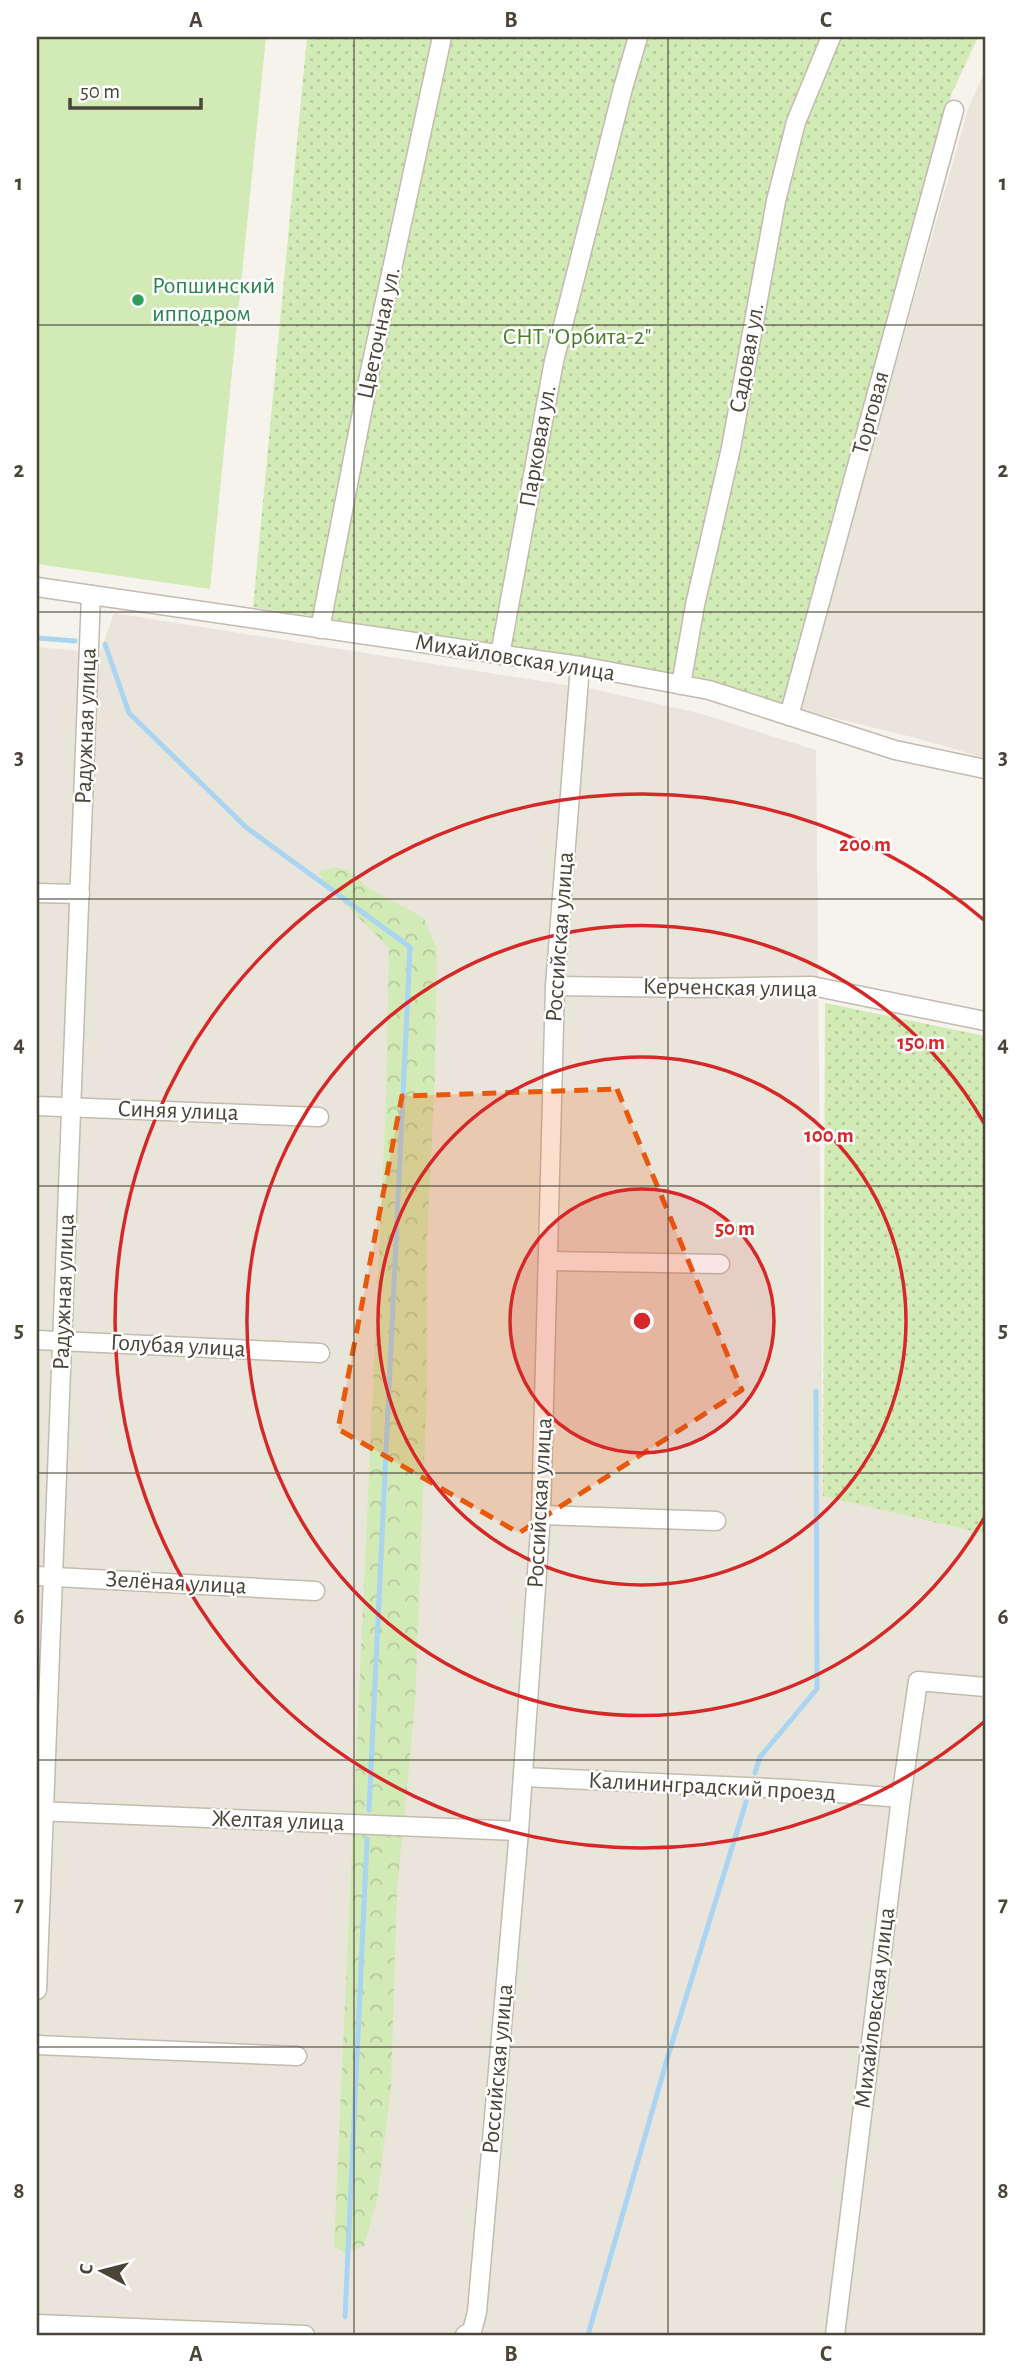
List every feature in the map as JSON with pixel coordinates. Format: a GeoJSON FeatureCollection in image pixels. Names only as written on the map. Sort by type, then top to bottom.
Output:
{"type":"FeatureCollection","features":[{"type":"Feature","properties":{"kind":"street","name":"Цветочная ул."},"geometry":{"type":"LineString","coordinates":[[320,629],[370,371],[442,37]]}},
{"type":"Feature","properties":{"kind":"street","name":"Парковая ул."},"geometry":{"type":"LineString","coordinates":[[500,655],[554,361],[638,37]]}},
{"type":"Feature","properties":{"kind":"street","name":"Садовая ул."},"geometry":{"type":"LineString","coordinates":[[681,685],[695,606],[731,449],[776,201],[796,122],[831,37]]}},
{"type":"Feature","properties":{"kind":"street","name":"Торговая"},"geometry":{"type":"LineString","coordinates":[[789,716],[954,110]]}},
{"type":"Feature","properties":{"kind":"street","name":"Михайловская улица"},"geometry":{"type":"LineString","coordinates":[[37,587],[580,666],[709,690],[895,750],[985,769]]}},
{"type":"Feature","properties":{"kind":"street","name":"Радужная улица"},"geometry":{"type":"LineString","coordinates":[[37,1990],[45,1576],[62,1341],[91,595]]}},
{"type":"Feature","properties":{"kind":"street","name":"Российская улица"},"geometry":{"type":"LineString","coordinates":[[465,2335],[472,2331],[477,2312],[523,1777],[541,1515],[555,986],[580,666]]}},
{"type":"Feature","properties":{"kind":"street"},"geometry":{"type":"LineString","coordinates":[[37,893],[80,894]]}},
{"type":"Feature","properties":{"kind":"street","name":"Керченская улица"},"geometry":{"type":"LineString","coordinates":[[555,986],[812,986],[985,1021]]}},
{"type":"Feature","properties":{"kind":"street","name":"Синяя улица"},"geometry":{"type":"LineString","coordinates":[[37,1106],[319,1117]]}},
{"type":"Feature","properties":{"kind":"street"},"geometry":{"type":"LineString","coordinates":[[549,1261],[720,1264]]}},
{"type":"Feature","properties":{"kind":"street","name":"Голубая улица"},"geometry":{"type":"LineString","coordinates":[[37,1340],[320,1353]]}},
{"type":"Feature","properties":{"kind":"street"},"geometry":{"type":"LineString","coordinates":[[541,1515],[716,1521]]}},
{"type":"Feature","properties":{"kind":"street","name":"Зелёная улица"},"geometry":{"type":"LineString","coordinates":[[45,1576],[315,1591]]}},
{"type":"Feature","properties":{"kind":"street","name":"Михайловская улица"},"geometry":{"type":"LineString","coordinates":[[835,2335],[901,1798],[918,1681],[985,1687]]}},
{"type":"Feature","properties":{"kind":"street","name":"Калининградский проезд"},"geometry":{"type":"LineString","coordinates":[[523,1777],[789,1789],[901,1798]]}},
{"type":"Feature","properties":{"kind":"street","name":"Желтая улица"},"geometry":{"type":"LineString","coordinates":[[40,1811],[519,1831]]}},
{"type":"Feature","properties":{"kind":"street"},"geometry":{"type":"LineString","coordinates":[[37,2045],[298,2056]]}},
{"type":"Feature","properties":{"kind":"street"},"geometry":{"type":"LineString","coordinates":[[37,2324],[305,2335]]}},
{"type":"Feature","properties":{"kind":"highlighted area"},"geometry":{"type":"Polygon","coordinates":[[[617,1089],[742,1390],[519,1533],[338,1429],[402,1096],[617,1089]]]}},
{"type":"Feature","properties":{"kind":"shaded area"},"geometry":{"type":"Polygon","coordinates":[[[985,71],[985,758],[798,709],[968,109],[985,71]]]}},
{"type":"Feature","properties":{"kind":"shaded area"},"geometry":{"type":"Polygon","coordinates":[[[114,613],[597,690],[702,714],[816,750],[823,1495],[985,1534],[985,2335],[37,2335],[37,647],[100,653],[114,613]]]}},
{"type":"Feature","properties":{"kind":"green space","name":"Ропшинский ипподром"},"geometry":{"type":"Polygon","coordinates":[[[37,37],[266,37],[210,589],[37,564],[37,37]]]}},
{"type":"Feature","properties":{"kind":"green space","name":"СНТ \"Орбита-2\""},"geometry":{"type":"Polygon","coordinates":[[[307,37],[978,37],[951,95],[785,707],[706,681],[514,647],[253,607],[307,37]]]}},
{"type":"Feature","properties":{"kind":"green space"},"geometry":{"type":"Polygon","coordinates":[[[335,867],[348,870],[368,888],[424,918],[437,950],[435,1075],[427,1239],[427,1385],[415,1704],[397,1890],[391,2088],[377,2200],[364,2246],[344,2253],[334,2246],[386,1100],[389,948],[322,881],[319,871],[335,867]]]}},
{"type":"Feature","properties":{"kind":"green space"},"geometry":{"type":"Polygon","coordinates":[[[825,1003],[985,1036],[985,1534],[823,1496],[825,1003]]]}},
{"type":"Feature","properties":{"kind":"waterway"},"geometry":{"type":"LineString","coordinates":[[37,638],[75,641]]}},
{"type":"Feature","properties":{"kind":"waterway"},"geometry":{"type":"LineString","coordinates":[[105,644],[129,713],[247,828],[410,947],[369,1810]]}},
{"type":"Feature","properties":{"kind":"waterway"},"geometry":{"type":"LineString","coordinates":[[755,1773],[760,1757],[817,1689],[816,1391]]}},
{"type":"Feature","properties":{"kind":"waterway"},"geometry":{"type":"LineString","coordinates":[[588,2335],[668,2056],[746,1802]]}},
{"type":"Feature","properties":{"kind":"waterway"},"geometry":{"type":"LineString","coordinates":[[345,2317],[367,1839]]}},
{"type":"Feature","properties":{"kind":"place","name":"Ропшинский ипподром"},"geometry":{"type":"Point","coordinates":[138,300]}}]}
